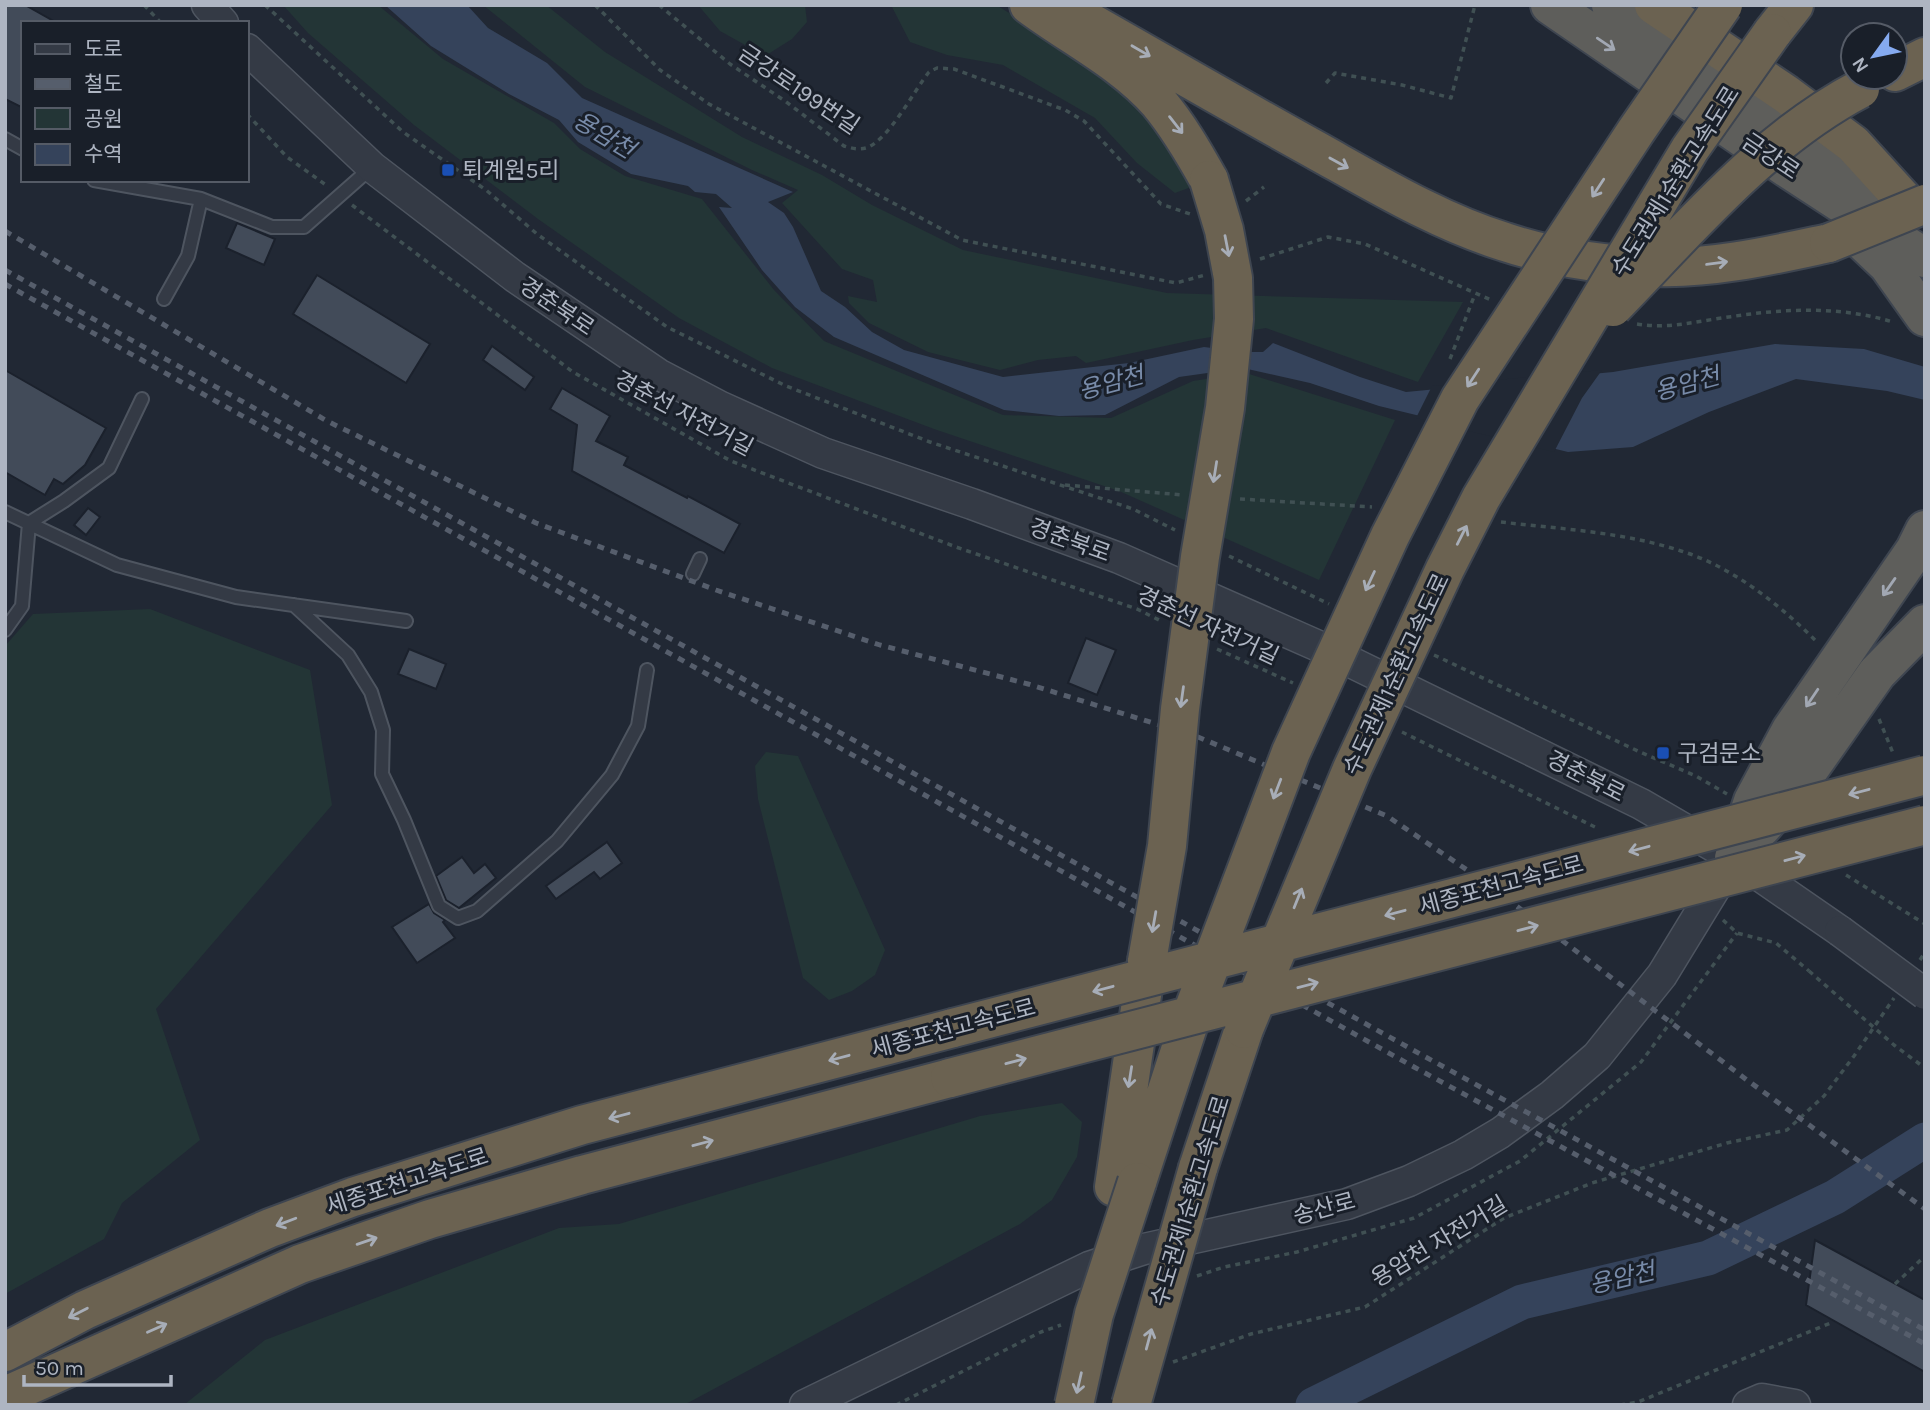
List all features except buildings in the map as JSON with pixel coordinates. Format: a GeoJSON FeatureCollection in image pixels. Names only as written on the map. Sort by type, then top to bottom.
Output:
{"type":"FeatureCollection","features":[{"type":"Feature","properties":{"kind":"highway"},"geometry":{"type":"LineString","coordinates":[[1028,5],[1112,61],[1157,102],[1186,138],[1209,180],[1224,230],[1233,278],[1234,318],[1225,408],[1200,557],[1167,846],[1147,961],[1126,1184]]}},
{"type":"Feature","properties":{"kind":"highway"},"geometry":{"type":"LineString","coordinates":[[1060,5],[1371,181],[1504,242],[1564,257],[1658,267],[1707,264],[1829,243],[1918,207],[1853,144],[1786,94],[1654,5]]}},
{"type":"Feature","properties":{"kind":"highway","name":"금강로"},"geometry":{"type":"LineString","coordinates":[[1550,5],[1925,258]]}},
{"type":"Feature","properties":{"kind":"highway","name":"금강로"},"geometry":{"type":"LineString","coordinates":[[1611,5],[1918,207]]}},
{"type":"Feature","properties":{"kind":"highway"},"geometry":{"type":"LineString","coordinates":[[1074,1405],[1126,1184],[1291,752],[1390,536],[1460,399],[1628,143],[1723,5]]}},
{"type":"Feature","properties":{"kind":"highway","name":"수도권제1순환고속도로"},"geometry":{"type":"LineString","coordinates":[[1130,1405],[1198,1168],[1244,1029],[1352,769],[1439,582],[1481,498],[1525,422],[1690,149],[1783,19]]}},
{"type":"Feature","properties":{"kind":"highway"},"geometry":{"type":"LineString","coordinates":[[1909,65],[1925,57]]}},
{"type":"Feature","properties":{"kind":"highway"},"geometry":{"type":"LineString","coordinates":[[1568,354],[1755,164],[1810,122],[1860,91]]}},
{"type":"Feature","properties":{"kind":"highway"},"geometry":{"type":"LineString","coordinates":[[1787,167],[1888,265],[1925,317]]}},
{"type":"Feature","properties":{"kind":"highway"},"geometry":{"type":"LineString","coordinates":[[1734,858],[1753,801],[1791,730],[1915,550],[1925,530]]}},
{"type":"Feature","properties":{"kind":"highway"},"geometry":{"type":"LineString","coordinates":[[1734,858],[1796,788],[1877,673],[1925,624]]}},
{"type":"Feature","properties":{"kind":"highway","name":"세종포천고속도로"},"geometry":{"type":"LineString","coordinates":[[5,1352],[85,1310],[270,1228],[353,1197],[582,1125],[953,1028],[1911,768]]}},
{"type":"Feature","properties":{"kind":"highway","name":"세종포천고속도로"},"geometry":{"type":"LineString","coordinates":[[5,1396],[300,1264],[429,1219],[582,1175],[950,1078],[1925,825]]}},
{"type":"Feature","properties":{"kind":"street"},"geometry":{"type":"LineString","coordinates":[[207,5],[221,21]]}},
{"type":"Feature","properties":{"kind":"street","name":"경춘북로"},"geometry":{"type":"LineString","coordinates":[[248,49],[372,167],[514,277],[658,374],[720,407],[823,453],[1119,558],[1316,645],[1641,804],[1734,858],[1840,932],[1913,990]]}},
{"type":"Feature","properties":{"kind":"street","name":"송산로"},"geometry":{"type":"LineString","coordinates":[[805,1405],[1089,1267],[1144,1249],[1347,1204],[1409,1181],[1464,1155],[1500,1133],[1552,1095],[1597,1056],[1662,975],[1734,858]]}},
{"type":"Feature","properties":{"kind":"street"},"geometry":{"type":"LineString","coordinates":[[1748,1405],[1762,1399],[1795,1405]]}},
{"type":"Feature","properties":{"kind":"lane"},"geometry":{"type":"LineString","coordinates":[[5,139],[21,148]]}},
{"type":"Feature","properties":{"kind":"lane"},"geometry":{"type":"LineString","coordinates":[[105,182],[201,199],[272,227],[304,227],[372,167]]}},
{"type":"Feature","properties":{"kind":"lane"},"geometry":{"type":"LineString","coordinates":[[164,299],[188,256],[201,199]]}},
{"type":"Feature","properties":{"kind":"lane"},"geometry":{"type":"LineString","coordinates":[[29,523],[109,468],[142,399]]}},
{"type":"Feature","properties":{"kind":"lane"},"geometry":{"type":"LineString","coordinates":[[5,512],[117,565],[236,597],[406,621]]}},
{"type":"Feature","properties":{"kind":"lane"},"geometry":{"type":"LineString","coordinates":[[5,630],[22,606],[29,523]]}},
{"type":"Feature","properties":{"kind":"lane"},"geometry":{"type":"LineString","coordinates":[[693,574],[700,559]]}},
{"type":"Feature","properties":{"kind":"lane"},"geometry":{"type":"LineString","coordinates":[[294,605],[348,655],[371,692],[383,730],[382,774],[439,906],[458,918],[477,911],[557,841],[612,775],[638,726],[647,670]]}},
{"type":"Feature","properties":{"kind":"path"},"geometry":{"type":"LineString","coordinates":[[144,5],[158,21]]}},
{"type":"Feature","properties":{"kind":"path"},"geometry":{"type":"LineString","coordinates":[[265,5],[403,132],[486,190],[537,234],[667,327],[786,387],[930,442],[1133,509],[1179,532]]}},
{"type":"Feature","properties":{"kind":"path","name":"금강로199번길"},"geometry":{"type":"LineString","coordinates":[[659,5],[730,64],[844,146],[855,149],[873,144],[892,124],[929,72],[937,68],[954,69],[1065,110],[1084,121],[1161,204],[1190,214]]}},
{"type":"Feature","properties":{"kind":"path"},"geometry":{"type":"LineString","coordinates":[[1326,83],[1335,73],[1402,85],[1451,98],[1475,5]]}},
{"type":"Feature","properties":{"kind":"path","name":"경춘선 자전거길"},"geometry":{"type":"LineString","coordinates":[[248,115],[287,157],[573,372],[731,461],[956,548],[1137,609],[1172,627]]}},
{"type":"Feature","properties":{"kind":"path"},"geometry":{"type":"LineString","coordinates":[[1238,207],[1264,187]]}},
{"type":"Feature","properties":{"kind":"path"},"geometry":{"type":"LineString","coordinates":[[1225,554],[1332,606]]}},
{"type":"Feature","properties":{"kind":"path","name":"경춘선 자전거길"},"geometry":{"type":"LineString","coordinates":[[1208,645],[1297,685]]}},
{"type":"Feature","properties":{"kind":"path"},"geometry":{"type":"LineString","coordinates":[[1429,652],[1711,784]]}},
{"type":"Feature","properties":{"kind":"path"},"geometry":{"type":"LineString","coordinates":[[1877,712],[1882,731],[1911,768]]}},
{"type":"Feature","properties":{"kind":"path"},"geometry":{"type":"LineString","coordinates":[[1399,731],[1607,834]]}},
{"type":"Feature","properties":{"kind":"path"},"geometry":{"type":"LineString","coordinates":[[1871,892],[1925,924]]}},
{"type":"Feature","properties":{"kind":"path"},"geometry":{"type":"LineString","coordinates":[[1705,905],[1737,933],[1776,943],[1894,1045],[1925,1068]]}},
{"type":"Feature","properties":{"kind":"path"},"geometry":{"type":"LineString","coordinates":[[1917,964],[1925,953]]}},
{"type":"Feature","properties":{"kind":"path","name":"용암천 자전거길"},"geometry":{"type":"LineString","coordinates":[[1173,1362],[1251,1334],[1365,1307],[1504,1218],[1592,1183],[1727,1143],[1787,1130],[1824,1096],[1854,1056],[1913,990]]}},
{"type":"Feature","properties":{"kind":"path"},"geometry":{"type":"LineString","coordinates":[[1895,1283],[1925,1256]]}},
{"type":"Feature","properties":{"kind":"path"},"geometry":{"type":"LineString","coordinates":[[1631,1405],[1833,1322]]}},
{"type":"Feature","properties":{"kind":"path"},"geometry":{"type":"LineString","coordinates":[[1620,1405],[1637,1402]]}},
{"type":"Feature","properties":{"kind":"green space"},"geometry":{"type":"Polygon","coordinates":[[[283,5],[378,5],[443,59],[554,123],[580,149],[625,176],[702,199],[774,290],[824,341],[1003,415],[1111,418],[1193,381],[1246,373],[1395,420],[1319,580],[1119,491],[934,429],[772,368],[679,318],[538,219],[414,125],[308,33],[283,5]]]}},
{"type":"Feature","properties":{"kind":"green space"},"geometry":{"type":"Polygon","coordinates":[[[483,5],[546,5],[605,52],[742,137],[822,175],[872,205],[963,250],[1167,293],[1463,302],[1418,382],[1266,328],[1193,340],[1086,363],[1076,356],[1038,360],[1000,370],[928,352],[869,323],[849,303],[848,296],[877,302],[873,280],[842,269],[782,203],[798,190],[585,87],[483,5]]]}},
{"type":"Feature","properties":{"kind":"green space"},"geometry":{"type":"Polygon","coordinates":[[[698,5],[805,5],[807,22],[792,39],[765,56],[720,31],[698,5]]]}},
{"type":"Feature","properties":{"kind":"green space"},"geometry":{"type":"Polygon","coordinates":[[[891,5],[996,5],[1114,76],[1175,149],[1194,186],[1175,193],[1137,163],[1095,118],[1003,65],[947,55],[910,42],[891,5]]]}},
{"type":"Feature","properties":{"kind":"green space"},"geometry":{"type":"Polygon","coordinates":[[[150,609],[310,670],[332,805],[156,1009],[200,1140],[122,1203],[104,1239],[5,1294],[5,646],[33,614],[150,609]]]}},
{"type":"Feature","properties":{"kind":"green space"},"geometry":{"type":"Polygon","coordinates":[[[766,752],[798,756],[885,950],[875,975],[852,991],[829,1000],[803,978],[758,799],[755,766],[766,752]]]}},
{"type":"Feature","properties":{"kind":"green space"},"geometry":{"type":"Polygon","coordinates":[[[1062,1103],[1082,1122],[1077,1157],[1052,1200],[1020,1224],[684,1405],[178,1405],[185,1404],[265,1340],[559,1228],[619,1224],[980,1116],[1062,1103]]]}},
{"type":"Feature","properties":{"kind":"water"},"geometry":{"type":"Polygon","coordinates":[[[385,5],[467,5],[488,28],[547,63],[582,98],[793,192],[768,202],[784,213],[793,227],[821,291],[845,307],[872,332],[904,350],[1003,377],[1129,363],[1204,347],[1263,352],[1273,343],[1406,392],[1613,372],[1775,344],[1864,349],[1925,367],[1925,400],[1887,391],[1796,379],[1709,412],[1633,447],[1568,452],[1379,406],[1310,383],[1243,368],[1179,377],[1105,415],[1059,416],[1004,410],[834,337],[795,307],[762,270],[719,207],[732,208],[716,194],[695,192],[688,186],[631,174],[578,142],[559,120],[509,94],[431,46],[385,5]]]}},
{"type":"Feature","properties":{"kind":"pier"},"geometry":{"type":"Polygon","coordinates":[[[1602,370],[1582,398],[1554,452],[1416,418],[1432,386],[1602,370]]]}},
{"type":"Feature","properties":{"kind":"waterway","name":"용암천"},"geometry":{"type":"LineString","coordinates":[[1313,1405],[1522,1302],[1708,1258],[1835,1197],[1925,1140]]}},
{"type":"Feature","properties":{"kind":"railway"},"geometry":{"type":"LineString","coordinates":[[5,231],[327,421],[536,523],[716,590],[880,645],[1028,684],[1198,737],[1387,816],[1482,880],[1747,1080],[1925,1209]]}},
{"type":"Feature","properties":{"kind":"railway"},"geometry":{"type":"LineString","coordinates":[[5,270],[1422,1055],[1925,1330]]}},
{"type":"Feature","properties":{"kind":"railway"},"geometry":{"type":"LineString","coordinates":[[5,284],[1414,1067],[1925,1344]]}},
{"type":"Feature","properties":{"kind":"place","name":"퇴계원5리"},"geometry":{"type":"Point","coordinates":[448,170]}},
{"type":"Feature","properties":{"kind":"place","name":"구검문소"},"geometry":{"type":"Point","coordinates":[1663,753]}}]}
